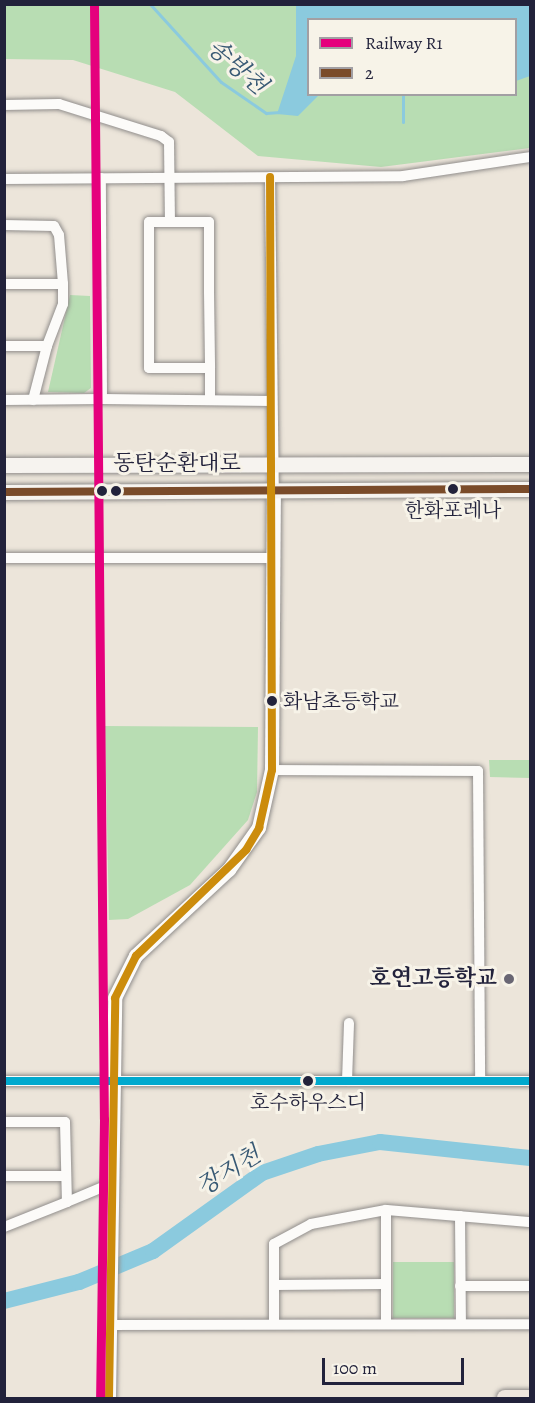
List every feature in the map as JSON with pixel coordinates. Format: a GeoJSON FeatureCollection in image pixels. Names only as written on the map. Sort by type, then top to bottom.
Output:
{"type":"FeatureCollection","features":[{"type":"Feature","properties":{"kind":"main road"},"geometry":{"type":"LineString","coordinates":[[128,491],[217,483],[219,474],[211,464]]}},
{"type":"Feature","properties":{"kind":"main road"},"geometry":{"type":"LineString","coordinates":[[326,464],[316,480],[326,489]]}},
{"type":"Feature","properties":{"kind":"main road","name":"동탄순환대로"},"geometry":{"type":"LineString","coordinates":[[4,465],[531,464]]}},
{"type":"Feature","properties":{"kind":"main road","name":"동탄순환대로"},"geometry":{"type":"LineString","coordinates":[[4,492],[531,489]]}},
{"type":"Feature","properties":{"kind":"main road"},"geometry":{"type":"LineString","coordinates":[[505,1398],[531,1398]]}},
{"type":"Feature","properties":{"kind":"street"},"geometry":{"type":"LineString","coordinates":[[4,105],[59,104],[161,136],[169,142],[170,222]]}},
{"type":"Feature","properties":{"kind":"street"},"geometry":{"type":"LineString","coordinates":[[4,178],[403,176],[531,157]]}},
{"type":"Feature","properties":{"kind":"street"},"geometry":{"type":"LineString","coordinates":[[109,1398],[111,1022],[122,979],[152,938],[246,850],[259,828],[272,770],[274,490],[270,177]]}},
{"type":"Feature","properties":{"kind":"street"},"geometry":{"type":"LineString","coordinates":[[101,178],[102,399]]}},
{"type":"Feature","properties":{"kind":"street"},"geometry":{"type":"LineString","coordinates":[[210,368],[149,368],[149,222],[208,222],[210,368],[210,400]]}},
{"type":"Feature","properties":{"kind":"street"},"geometry":{"type":"LineString","coordinates":[[4,225],[54,226],[63,284],[63,304],[47,346],[33,400]]}},
{"type":"Feature","properties":{"kind":"street"},"geometry":{"type":"LineString","coordinates":[[4,284],[63,284]]}},
{"type":"Feature","properties":{"kind":"street"},"geometry":{"type":"LineString","coordinates":[[4,346],[47,346]]}},
{"type":"Feature","properties":{"kind":"street"},"geometry":{"type":"LineString","coordinates":[[4,400],[272,400]]}},
{"type":"Feature","properties":{"kind":"street"},"geometry":{"type":"LineString","coordinates":[[4,558],[273,558]]}},
{"type":"Feature","properties":{"kind":"street"},"geometry":{"type":"LineString","coordinates":[[272,770],[478,771],[480,1081]]}},
{"type":"Feature","properties":{"kind":"street"},"geometry":{"type":"LineString","coordinates":[[347,1081],[349,1023]]}},
{"type":"Feature","properties":{"kind":"street"},"geometry":{"type":"LineString","coordinates":[[4,1081],[531,1081]]}},
{"type":"Feature","properties":{"kind":"street"},"geometry":{"type":"LineString","coordinates":[[4,1122],[65,1122],[67,1202]]}},
{"type":"Feature","properties":{"kind":"street"},"geometry":{"type":"LineString","coordinates":[[4,1176],[66,1176]]}},
{"type":"Feature","properties":{"kind":"street"},"geometry":{"type":"LineString","coordinates":[[4,1227],[110,1184]]}},
{"type":"Feature","properties":{"kind":"street"},"geometry":{"type":"LineString","coordinates":[[386,1210],[386,1324]]}},
{"type":"Feature","properties":{"kind":"street"},"geometry":{"type":"LineString","coordinates":[[274,1324],[274,1244],[287,1234],[349,1213],[386,1210],[531,1222]]}},
{"type":"Feature","properties":{"kind":"street"},"geometry":{"type":"LineString","coordinates":[[460,1216],[461,1324]]}},
{"type":"Feature","properties":{"kind":"street"},"geometry":{"type":"LineString","coordinates":[[274,1285],[386,1284]]}},
{"type":"Feature","properties":{"kind":"street"},"geometry":{"type":"LineString","coordinates":[[460,1286],[531,1286]]}},
{"type":"Feature","properties":{"kind":"street"},"geometry":{"type":"LineString","coordinates":[[109,1325],[531,1324]]}},
{"type":"Feature","properties":{"kind":"green space"},"geometry":{"type":"Polygon","coordinates":[[[5,5],[530,5],[530,148],[381,167],[258,156],[175,92],[73,60],[5,59],[5,5]]]}},
{"type":"Feature","properties":{"kind":"green space"},"geometry":{"type":"Polygon","coordinates":[[[70,295],[90,296],[91,388],[84,393],[48,392],[70,295]]]}},
{"type":"Feature","properties":{"kind":"green space"},"geometry":{"type":"Polygon","coordinates":[[[105,726],[258,727],[257,792],[248,820],[190,885],[128,919],[109,920],[105,726]]]}},
{"type":"Feature","properties":{"kind":"green space"},"geometry":{"type":"Polygon","coordinates":[[[489,760],[530,760],[530,778],[490,777],[489,760]]]}},
{"type":"Feature","properties":{"kind":"green space"},"geometry":{"type":"Polygon","coordinates":[[[393,1262],[454,1262],[454,1318],[393,1318],[393,1262]]]}},
{"type":"Feature","properties":{"kind":"water"},"geometry":{"type":"Polygon","coordinates":[[[296,5],[530,5],[530,76],[517,81],[517,18],[307,18],[307,96],[318,96],[298,116],[277,114],[296,56],[296,5]]]}},
{"type":"Feature","properties":{"kind":"waterway","name":"송방천"},"geometry":{"type":"LineString","coordinates":[[150,4],[221,82],[266,113],[280,112]]}},
{"type":"Feature","properties":{"kind":"waterway"},"geometry":{"type":"LineString","coordinates":[[403,96],[403,122]]}},
{"type":"Feature","properties":{"kind":"waterway","name":"장지천"},"geometry":{"type":"LineString","coordinates":[[4,1301],[79,1282],[153,1251],[262,1173],[318,1154],[380,1142],[530,1158]]}},
{"type":"Feature","properties":{"kind":"rail line","name":"R1"},"geometry":{"type":"LineString","coordinates":[[94,4],[104,1119],[100,1398]]}},
{"type":"Feature","properties":{"kind":"transit line"},"geometry":{"type":"LineString","coordinates":[[109,1398],[115,998],[136,956],[246,850],[259,828],[272,770],[270,177]]}},
{"type":"Feature","properties":{"kind":"transit line","name":"2"},"geometry":{"type":"LineString","coordinates":[[4,492],[530,489]]}},
{"type":"Feature","properties":{"kind":"transit line"},"geometry":{"type":"LineString","coordinates":[[4,1081],[530,1081]]}},
{"type":"Feature","properties":{"kind":"place","name":"한화포레나"},"geometry":{"type":"Point","coordinates":[453,489]}},
{"type":"Feature","properties":{"kind":"place","name":"화남초등학교"},"geometry":{"type":"Point","coordinates":[272,701]}},
{"type":"Feature","properties":{"kind":"place","name":"호연고등학교"},"geometry":{"type":"Point","coordinates":[509,979]}},
{"type":"Feature","properties":{"kind":"place","name":"호수하우스디"},"geometry":{"type":"Point","coordinates":[308,1081]}}]}
